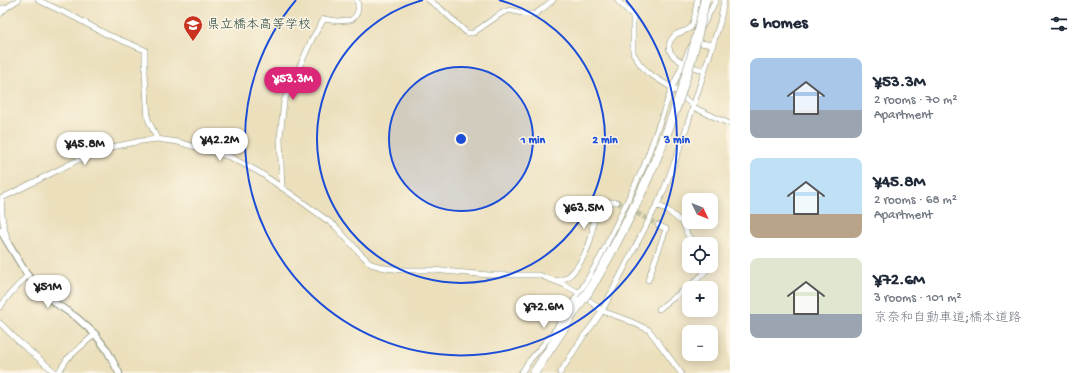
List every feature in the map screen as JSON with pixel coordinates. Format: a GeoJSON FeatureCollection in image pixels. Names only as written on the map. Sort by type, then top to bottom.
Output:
{"type":"FeatureCollection","features":[{"type":"Feature","properties":{"kind":"highway"},"geometry":{"type":"LineString","coordinates":[[534,373],[583,295],[596,279],[624,230],[640,196],[658,155],[675,109],[688,69],[705,0]]}},
{"type":"Feature","properties":{"kind":"street"},"geometry":{"type":"LineString","coordinates":[[0,14],[3,8],[18,0]]}},
{"type":"Feature","properties":{"kind":"street"},"geometry":{"type":"LineString","coordinates":[[38,0],[106,34],[145,50],[148,118],[157,139]]}},
{"type":"Feature","properties":{"kind":"street"},"geometry":{"type":"LineString","coordinates":[[282,188],[280,138],[284,101],[312,39],[324,20],[336,21],[353,19],[359,8],[357,0]]}},
{"type":"Feature","properties":{"kind":"street"},"geometry":{"type":"LineString","coordinates":[[429,0],[467,33],[473,33],[502,13],[510,10],[526,14],[535,14],[553,0]]}},
{"type":"Feature","properties":{"kind":"street"},"geometry":{"type":"LineString","coordinates":[[617,0],[633,16],[633,53],[648,73],[672,88],[693,107],[730,124]]}},
{"type":"Feature","properties":{"kind":"street"},"geometry":{"type":"LineString","coordinates":[[697,0],[692,26],[686,31],[674,36],[669,47],[670,52],[675,58],[705,71]]}},
{"type":"Feature","properties":{"kind":"street"},"geometry":{"type":"LineString","coordinates":[[521,373],[583,295],[639,177],[683,62],[716,0]]}},
{"type":"Feature","properties":{"kind":"street"},"geometry":{"type":"LineString","coordinates":[[560,373],[602,311],[662,195],[681,145],[705,71],[720,22],[724,0]]}},
{"type":"Feature","properties":{"kind":"street"},"geometry":{"type":"LineString","coordinates":[[693,42],[713,45]]}},
{"type":"Feature","properties":{"kind":"street"},"geometry":{"type":"LineString","coordinates":[[10,246],[2,223],[0,211],[2,198],[76,160],[118,146],[157,139],[178,142],[230,156],[259,172],[311,207],[334,226],[371,264],[385,268],[402,270],[432,270],[489,275],[538,275],[565,285],[584,295],[602,311],[625,319],[649,330],[681,373]]}},
{"type":"Feature","properties":{"kind":"street"},"geometry":{"type":"LineString","coordinates":[[554,281],[564,279],[569,276],[586,252],[591,240],[596,210],[602,204],[617,202]]}},
{"type":"Feature","properties":{"kind":"street"},"geometry":{"type":"LineString","coordinates":[[657,205],[667,210],[684,224],[689,237]]}},
{"type":"Feature","properties":{"kind":"street"},"geometry":{"type":"LineString","coordinates":[[648,280],[666,229],[658,225]]}},
{"type":"Feature","properties":{"kind":"street"},"geometry":{"type":"LineString","coordinates":[[0,230],[36,286],[95,334],[107,350],[119,373]]}},
{"type":"Feature","properties":{"kind":"street"},"geometry":{"type":"LineString","coordinates":[[659,309],[678,296],[704,273]]}},
{"type":"Feature","properties":{"kind":"street"},"geometry":{"type":"LineString","coordinates":[[0,307],[28,275]]}},
{"type":"Feature","properties":{"kind":"street"},"geometry":{"type":"LineString","coordinates":[[0,323],[19,342],[57,373],[67,359],[95,334]]}},
{"type":"Feature","properties":{"kind":"tunnel"},"geometry":{"type":"LineString","coordinates":[[617,202],[658,225]]}},
{"type":"Feature","properties":{"kind":"place","name":"県立橋本高等学校"},"geometry":{"type":"Point","coordinates":[193,42]}}]}
